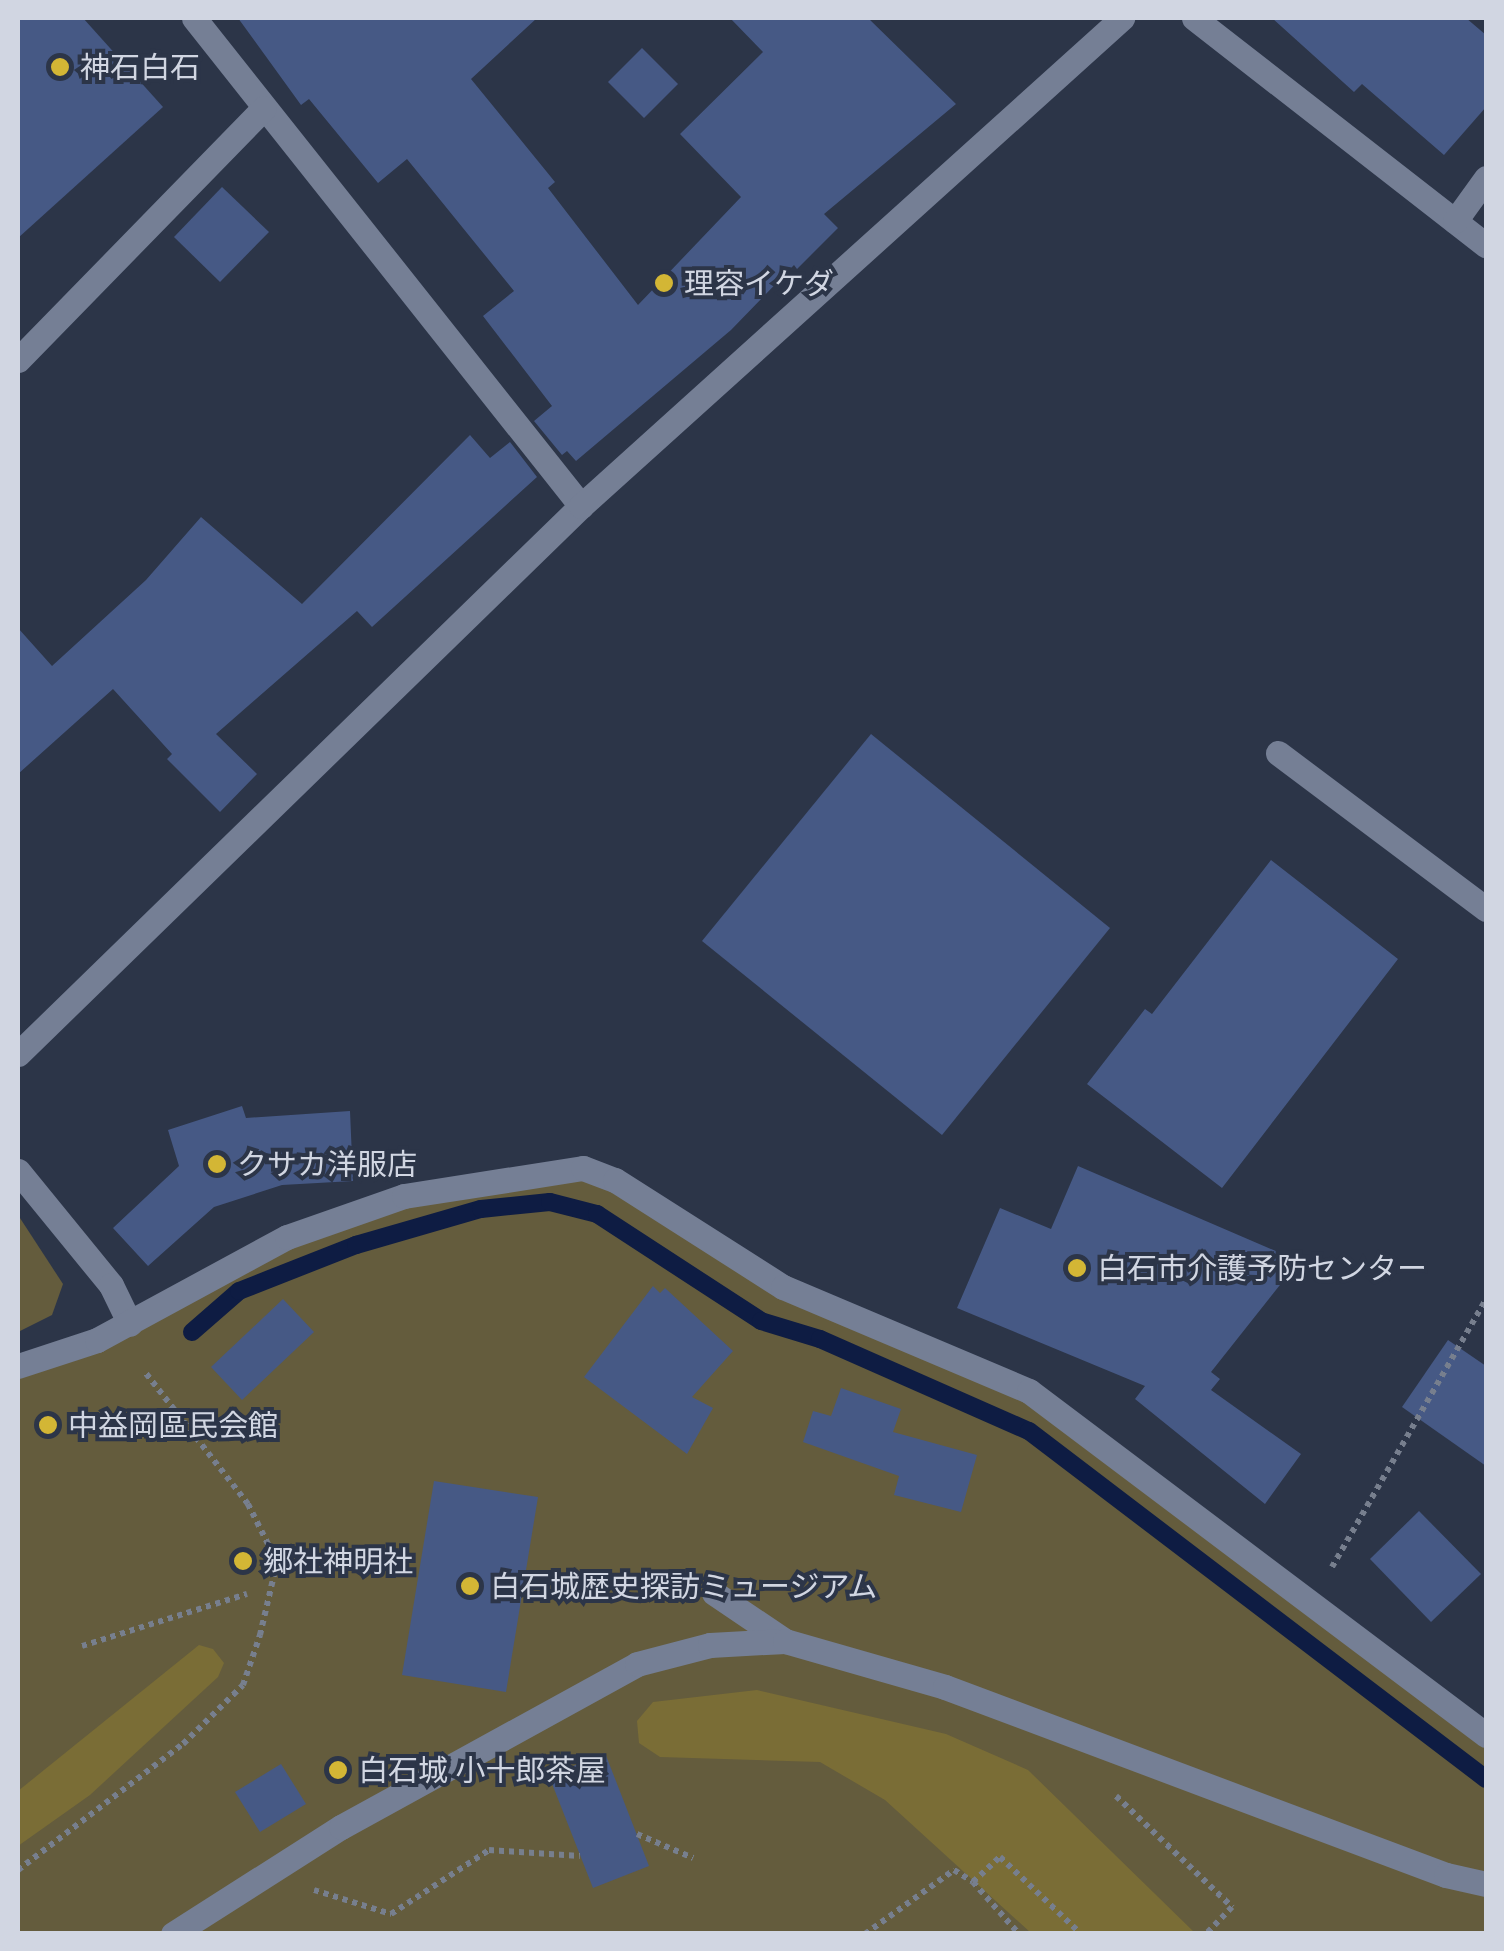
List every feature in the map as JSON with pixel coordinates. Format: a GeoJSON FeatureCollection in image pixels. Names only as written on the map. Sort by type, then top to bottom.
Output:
{"type":"FeatureCollection","features":[{"type":"Feature","properties":{"kind":"street"},"geometry":{"type":"LineString","coordinates":[[194,18],[581,506]]}},
{"type":"Feature","properties":{"kind":"street"},"geometry":{"type":"LineString","coordinates":[[18,1054],[581,506],[1122,18]]}},
{"type":"Feature","properties":{"kind":"street"},"geometry":{"type":"LineString","coordinates":[[1194,18],[1486,246]]}},
{"type":"Feature","properties":{"kind":"street"},"geometry":{"type":"LineString","coordinates":[[18,360],[264,108]]}},
{"type":"Feature","properties":{"kind":"street"},"geometry":{"type":"LineString","coordinates":[[1455,221],[1486,178]]}},
{"type":"Feature","properties":{"kind":"street"},"geometry":{"type":"LineString","coordinates":[[1278,753],[1486,909]]}},
{"type":"Feature","properties":{"kind":"street"},"geometry":{"type":"LineString","coordinates":[[18,1366],[130,1324],[287,1237],[387,1202],[583,1168],[615,1180],[783,1287],[1028,1392],[1486,1735]]}},
{"type":"Feature","properties":{"kind":"street"},"geometry":{"type":"LineString","coordinates":[[18,1171],[111,1285],[130,1324]]}},
{"type":"Feature","properties":{"kind":"street"},"geometry":{"type":"LineString","coordinates":[[714,1594],[785,1641],[946,1687],[1446,1875],[1486,1884]]}},
{"type":"Feature","properties":{"kind":"street"},"geometry":{"type":"LineString","coordinates":[[173,1934],[265,1876],[636,1664],[710,1645],[785,1641]]}},
{"type":"Feature","properties":{"kind":"path"},"geometry":{"type":"LineString","coordinates":[[1344,1579],[1331,1566],[1486,1299]]}},
{"type":"Feature","properties":{"kind":"path"},"geometry":{"type":"LineString","coordinates":[[18,1870],[183,1744],[243,1685],[260,1635],[277,1562],[248,1504],[146,1372]]}},
{"type":"Feature","properties":{"kind":"path"},"geometry":{"type":"LineString","coordinates":[[82,1646],[247,1594]]}},
{"type":"Feature","properties":{"kind":"path"},"geometry":{"type":"LineString","coordinates":[[1108,1788],[1232,1907],[1206,1934]]}},
{"type":"Feature","properties":{"kind":"path"},"geometry":{"type":"LineString","coordinates":[[636,1834],[693,1858]]}},
{"type":"Feature","properties":{"kind":"path"},"geometry":{"type":"LineString","coordinates":[[265,1876],[391,1914],[490,1850],[580,1856]]}},
{"type":"Feature","properties":{"kind":"path"},"geometry":{"type":"LineString","coordinates":[[974,1882],[1000,1857],[1081,1934]]}},
{"type":"Feature","properties":{"kind":"path"},"geometry":{"type":"LineString","coordinates":[[865,1934],[954,1870],[974,1882],[1019,1934]]}},
{"type":"Feature","properties":{"kind":"shaded area"},"geometry":{"type":"Polygon","coordinates":[[[583,1168],[706,1237],[1029,1391],[1486,1735],[1486,1933],[18,1934],[18,1366],[404,1196],[583,1168]]]}},
{"type":"Feature","properties":{"kind":"shaded area"},"geometry":{"type":"Polygon","coordinates":[[[18,1215],[63,1284],[52,1315],[18,1332],[18,1215]]]}},
{"type":"Feature","properties":{"kind":"shaded area"},"geometry":{"type":"Polygon","coordinates":[[[199,1645],[213,1649],[224,1663],[218,1677],[90,1795],[18,1846],[18,1791],[199,1645]]]}},
{"type":"Feature","properties":{"kind":"shaded area"},"geometry":{"type":"Polygon","coordinates":[[[757,1690],[946,1734],[1028,1770],[1195,1933],[1031,1933],[885,1800],[820,1762],[660,1757],[639,1743],[637,1721],[653,1702],[757,1690]]]}},
{"type":"Feature","properties":{"kind":"building"},"geometry":{"type":"Polygon","coordinates":[[[18,18],[83,18],[163,107],[18,238],[18,18]]]}},
{"type":"Feature","properties":{"kind":"building"},"geometry":{"type":"Polygon","coordinates":[[[238,18],[537,18],[471,79],[555,182],[548,188],[638,305],[741,197],[680,134],[763,52],[730,18],[868,18],[956,104],[824,214],[838,228],[797,269],[794,265],[731,330],[576,461],[567,451],[562,455],[534,421],[552,406],[483,316],[514,291],[407,159],[378,183],[309,99],[301,105],[238,18]]]}},
{"type":"Feature","properties":{"kind":"building"},"geometry":{"type":"Polygon","coordinates":[[[1272,18],[1466,18],[1486,35],[1486,107],[1444,155],[1362,84],[1354,92],[1272,18]]]}},
{"type":"Feature","properties":{"kind":"building"},"geometry":{"type":"Polygon","coordinates":[[[642,48],[678,84],[644,118],[608,82],[642,48]]]}},
{"type":"Feature","properties":{"kind":"building"},"geometry":{"type":"Polygon","coordinates":[[[222,187],[269,232],[220,282],[174,237],[222,187]]]}},
{"type":"Feature","properties":{"kind":"building"},"geometry":{"type":"Polygon","coordinates":[[[470,435],[490,458],[510,442],[537,477],[372,627],[357,611],[216,734],[257,774],[220,812],[167,759],[172,754],[113,689],[18,774],[18,628],[52,666],[146,580],[201,517],[302,604],[470,435]]]}},
{"type":"Feature","properties":{"kind":"building"},"geometry":{"type":"Polygon","coordinates":[[[871,734],[1110,928],[942,1135],[702,941],[871,734]]]}},
{"type":"Feature","properties":{"kind":"building"},"geometry":{"type":"Polygon","coordinates":[[[1271,860],[1398,959],[1222,1188],[1087,1084],[1145,1009],[1152,1014],[1271,860]]]}},
{"type":"Feature","properties":{"kind":"building"},"geometry":{"type":"Polygon","coordinates":[[[242,1106],[246,1118],[350,1111],[353,1181],[282,1185],[214,1207],[148,1266],[113,1228],[179,1166],[168,1130],[242,1106]]]}},
{"type":"Feature","properties":{"kind":"building"},"geometry":{"type":"Polygon","coordinates":[[[1078,1166],[1299,1261],[1211,1372],[1220,1379],[1211,1390],[1301,1454],[1265,1504],[1135,1399],[1145,1386],[957,1308],[1000,1208],[1051,1229],[1078,1166]]]}},
{"type":"Feature","properties":{"kind":"building"},"geometry":{"type":"Polygon","coordinates":[[[653,1286],[660,1293],[665,1288],[733,1351],[692,1397],[713,1408],[687,1454],[584,1377],[653,1286]]]}},
{"type":"Feature","properties":{"kind":"building"},"geometry":{"type":"Polygon","coordinates":[[[283,1299],[314,1332],[242,1400],[211,1367],[283,1299]]]}},
{"type":"Feature","properties":{"kind":"building"},"geometry":{"type":"Polygon","coordinates":[[[1448,1340],[1486,1366],[1486,1466],[1402,1407],[1448,1340]]]}},
{"type":"Feature","properties":{"kind":"building"},"geometry":{"type":"Polygon","coordinates":[[[841,1388],[901,1409],[893,1432],[977,1455],[961,1512],[894,1495],[899,1476],[803,1442],[813,1411],[831,1416],[841,1388]]]}},
{"type":"Feature","properties":{"kind":"building","name":"白石城歴史探訪ミュージアム"},"geometry":{"type":"Polygon","coordinates":[[[434,1481],[538,1497],[506,1692],[402,1675],[434,1481]]]}},
{"type":"Feature","properties":{"kind":"building"},"geometry":{"type":"Polygon","coordinates":[[[1419,1511],[1481,1574],[1431,1622],[1370,1559],[1419,1511]]]}},
{"type":"Feature","properties":{"kind":"building"},"geometry":{"type":"Polygon","coordinates":[[[605,1753],[649,1866],[593,1888],[549,1776],[605,1753]]]}},
{"type":"Feature","properties":{"kind":"building"},"geometry":{"type":"Polygon","coordinates":[[[281,1764],[306,1804],[260,1832],[235,1792],[281,1764]]]}},
{"type":"Feature","properties":{"kind":"waterway"},"geometry":{"type":"LineString","coordinates":[[192,1332],[239,1291],[356,1245],[481,1209],[550,1202],[597,1214],[761,1321],[820,1339],[1029,1431],[1486,1779]]}},
{"type":"Feature","properties":{"kind":"place","name":"神石白石"},"geometry":{"type":"Point","coordinates":[60,67]}},
{"type":"Feature","properties":{"kind":"place","name":"理容イケダ"},"geometry":{"type":"Point","coordinates":[664,283]}},
{"type":"Feature","properties":{"kind":"place","name":"クサカ洋服店"},"geometry":{"type":"Point","coordinates":[217,1164]}},
{"type":"Feature","properties":{"kind":"place","name":"白石市介護予防センター"},"geometry":{"type":"Point","coordinates":[1077,1268]}},
{"type":"Feature","properties":{"kind":"place","name":"中益岡區民会館"},"geometry":{"type":"Point","coordinates":[48,1425]}},
{"type":"Feature","properties":{"kind":"place","name":"郷社神明社"},"geometry":{"type":"Point","coordinates":[243,1561]}},
{"type":"Feature","properties":{"kind":"place","name":"白石城歴史探訪ミュージアム"},"geometry":{"type":"Point","coordinates":[470,1586]}},
{"type":"Feature","properties":{"kind":"place","name":"白石城 小十郎茶屋"},"geometry":{"type":"Point","coordinates":[338,1770]}}]}
